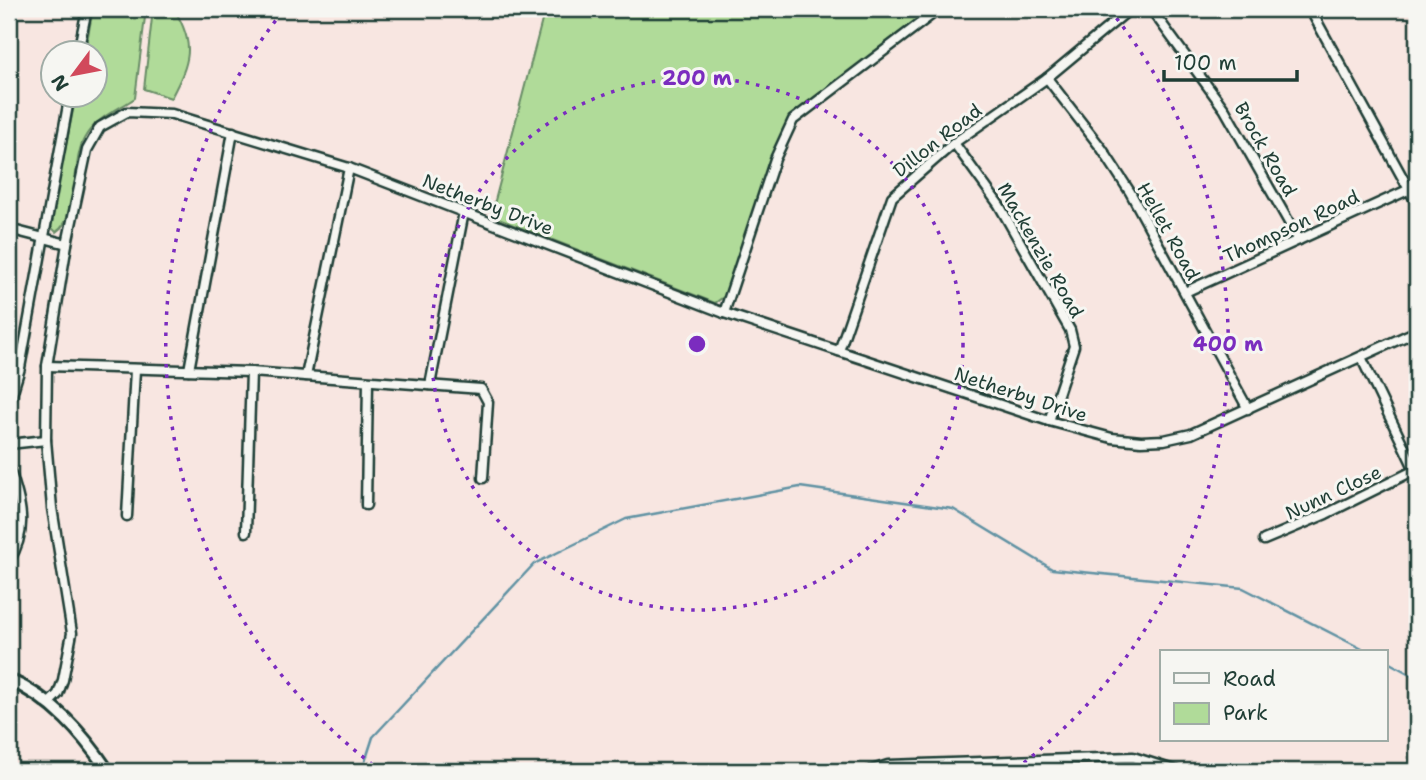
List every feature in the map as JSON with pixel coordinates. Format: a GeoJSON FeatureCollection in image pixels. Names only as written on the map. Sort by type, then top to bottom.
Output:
{"type":"FeatureCollection","features":[{"type":"Feature","properties":{"kind":"main road"},"geometry":{"type":"LineString","coordinates":[[9,680],[49,703],[78,730],[108,771]]}},
{"type":"Feature","properties":{"kind":"street"},"geometry":{"type":"LineString","coordinates":[[81,38],[87,9]]}},
{"type":"Feature","properties":{"kind":"street"},"geometry":{"type":"LineString","coordinates":[[724,313],[775,159],[793,121],[939,9]]}},
{"type":"Feature","properties":{"kind":"street","name":"Dillon Road"},"geometry":{"type":"LineString","coordinates":[[839,351],[892,197],[954,144],[1047,78],[1130,9]]}},
{"type":"Feature","properties":{"kind":"street","name":"Brock Road"},"geometry":{"type":"LineString","coordinates":[[1151,9],[1225,110],[1299,240]]}},
{"type":"Feature","properties":{"kind":"street"},"geometry":{"type":"LineString","coordinates":[[1310,9],[1417,204]]}},
{"type":"Feature","properties":{"kind":"street","name":"Hellet Road"},"geometry":{"type":"LineString","coordinates":[[1047,78],[1109,160],[1248,409]]}},
{"type":"Feature","properties":{"kind":"street"},"geometry":{"type":"LineString","coordinates":[[9,404],[20,368],[67,108]]}},
{"type":"Feature","properties":{"kind":"street","name":"Netherby Drive"},"geometry":{"type":"LineString","coordinates":[[49,703],[58,694],[63,680],[72,633],[52,509],[46,440],[47,366],[67,244],[87,150],[95,133],[108,120],[127,112],[172,114],[349,168],[724,313],[1049,421],[1112,438],[1164,440],[1191,434],[1417,331]]}},
{"type":"Feature","properties":{"kind":"street"},"geometry":{"type":"LineString","coordinates":[[189,370],[233,132]]}},
{"type":"Feature","properties":{"kind":"street","name":"Mackenzie Road"},"geometry":{"type":"LineString","coordinates":[[954,144],[999,205],[1070,330],[1074,346],[1049,421]]}},
{"type":"Feature","properties":{"kind":"street"},"geometry":{"type":"LineString","coordinates":[[306,376],[349,168]]}},
{"type":"Feature","properties":{"kind":"street","name":"Thompson Road"},"geometry":{"type":"LineString","coordinates":[[1185,292],[1410,189]]}},
{"type":"Feature","properties":{"kind":"street"},"geometry":{"type":"LineString","coordinates":[[430,385],[464,212]]}},
{"type":"Feature","properties":{"kind":"street"},"geometry":{"type":"LineString","coordinates":[[9,229],[67,244]]}},
{"type":"Feature","properties":{"kind":"street"},"geometry":{"type":"LineString","coordinates":[[1361,357],[1416,472]]}},
{"type":"Feature","properties":{"kind":"street"},"geometry":{"type":"LineString","coordinates":[[47,366],[251,372],[484,390],[488,402],[483,478]]}},
{"type":"Feature","properties":{"kind":"street"},"geometry":{"type":"LineString","coordinates":[[127,516],[135,370]]}},
{"type":"Feature","properties":{"kind":"street"},"geometry":{"type":"LineString","coordinates":[[246,532],[251,372]]}},
{"type":"Feature","properties":{"kind":"street"},"geometry":{"type":"LineString","coordinates":[[366,505],[368,382]]}},
{"type":"Feature","properties":{"kind":"street"},"geometry":{"type":"LineString","coordinates":[[9,444],[46,440]]}},
{"type":"Feature","properties":{"kind":"street"},"geometry":{"type":"LineString","coordinates":[[9,468],[23,523],[20,539],[9,561]]}},
{"type":"Feature","properties":{"kind":"street","name":"Nunn Close"},"geometry":{"type":"LineString","coordinates":[[1264,540],[1416,472]]}},
{"type":"Feature","properties":{"kind":"street"},"geometry":{"type":"LineString","coordinates":[[869,771],[888,765],[1133,757],[1164,770],[1177,771]]}},
{"type":"Feature","properties":{"kind":"green space"},"geometry":{"type":"Polygon","coordinates":[[[93,9],[146,9],[135,98],[100,120],[84,139],[69,215],[64,225],[56,232],[50,226],[73,108],[108,108],[108,38],[88,38],[93,9]]]}},
{"type":"Feature","properties":{"kind":"green space"},"geometry":{"type":"Polygon","coordinates":[[[153,9],[174,9],[188,43],[183,74],[171,98],[144,89],[153,9]]]}},
{"type":"Feature","properties":{"kind":"green space"},"geometry":{"type":"Polygon","coordinates":[[[545,9],[930,9],[791,119],[726,295],[715,303],[491,216],[545,9]]]}},
{"type":"Feature","properties":{"kind":"waterway"},"geometry":{"type":"LineString","coordinates":[[362,771],[373,737],[534,564],[626,519],[800,487],[953,509],[1052,569],[1243,588],[1364,650]]}},
{"type":"Feature","properties":{"kind":"waterway"},"geometry":{"type":"LineString","coordinates":[[1388,662],[1417,678]]}}]}
